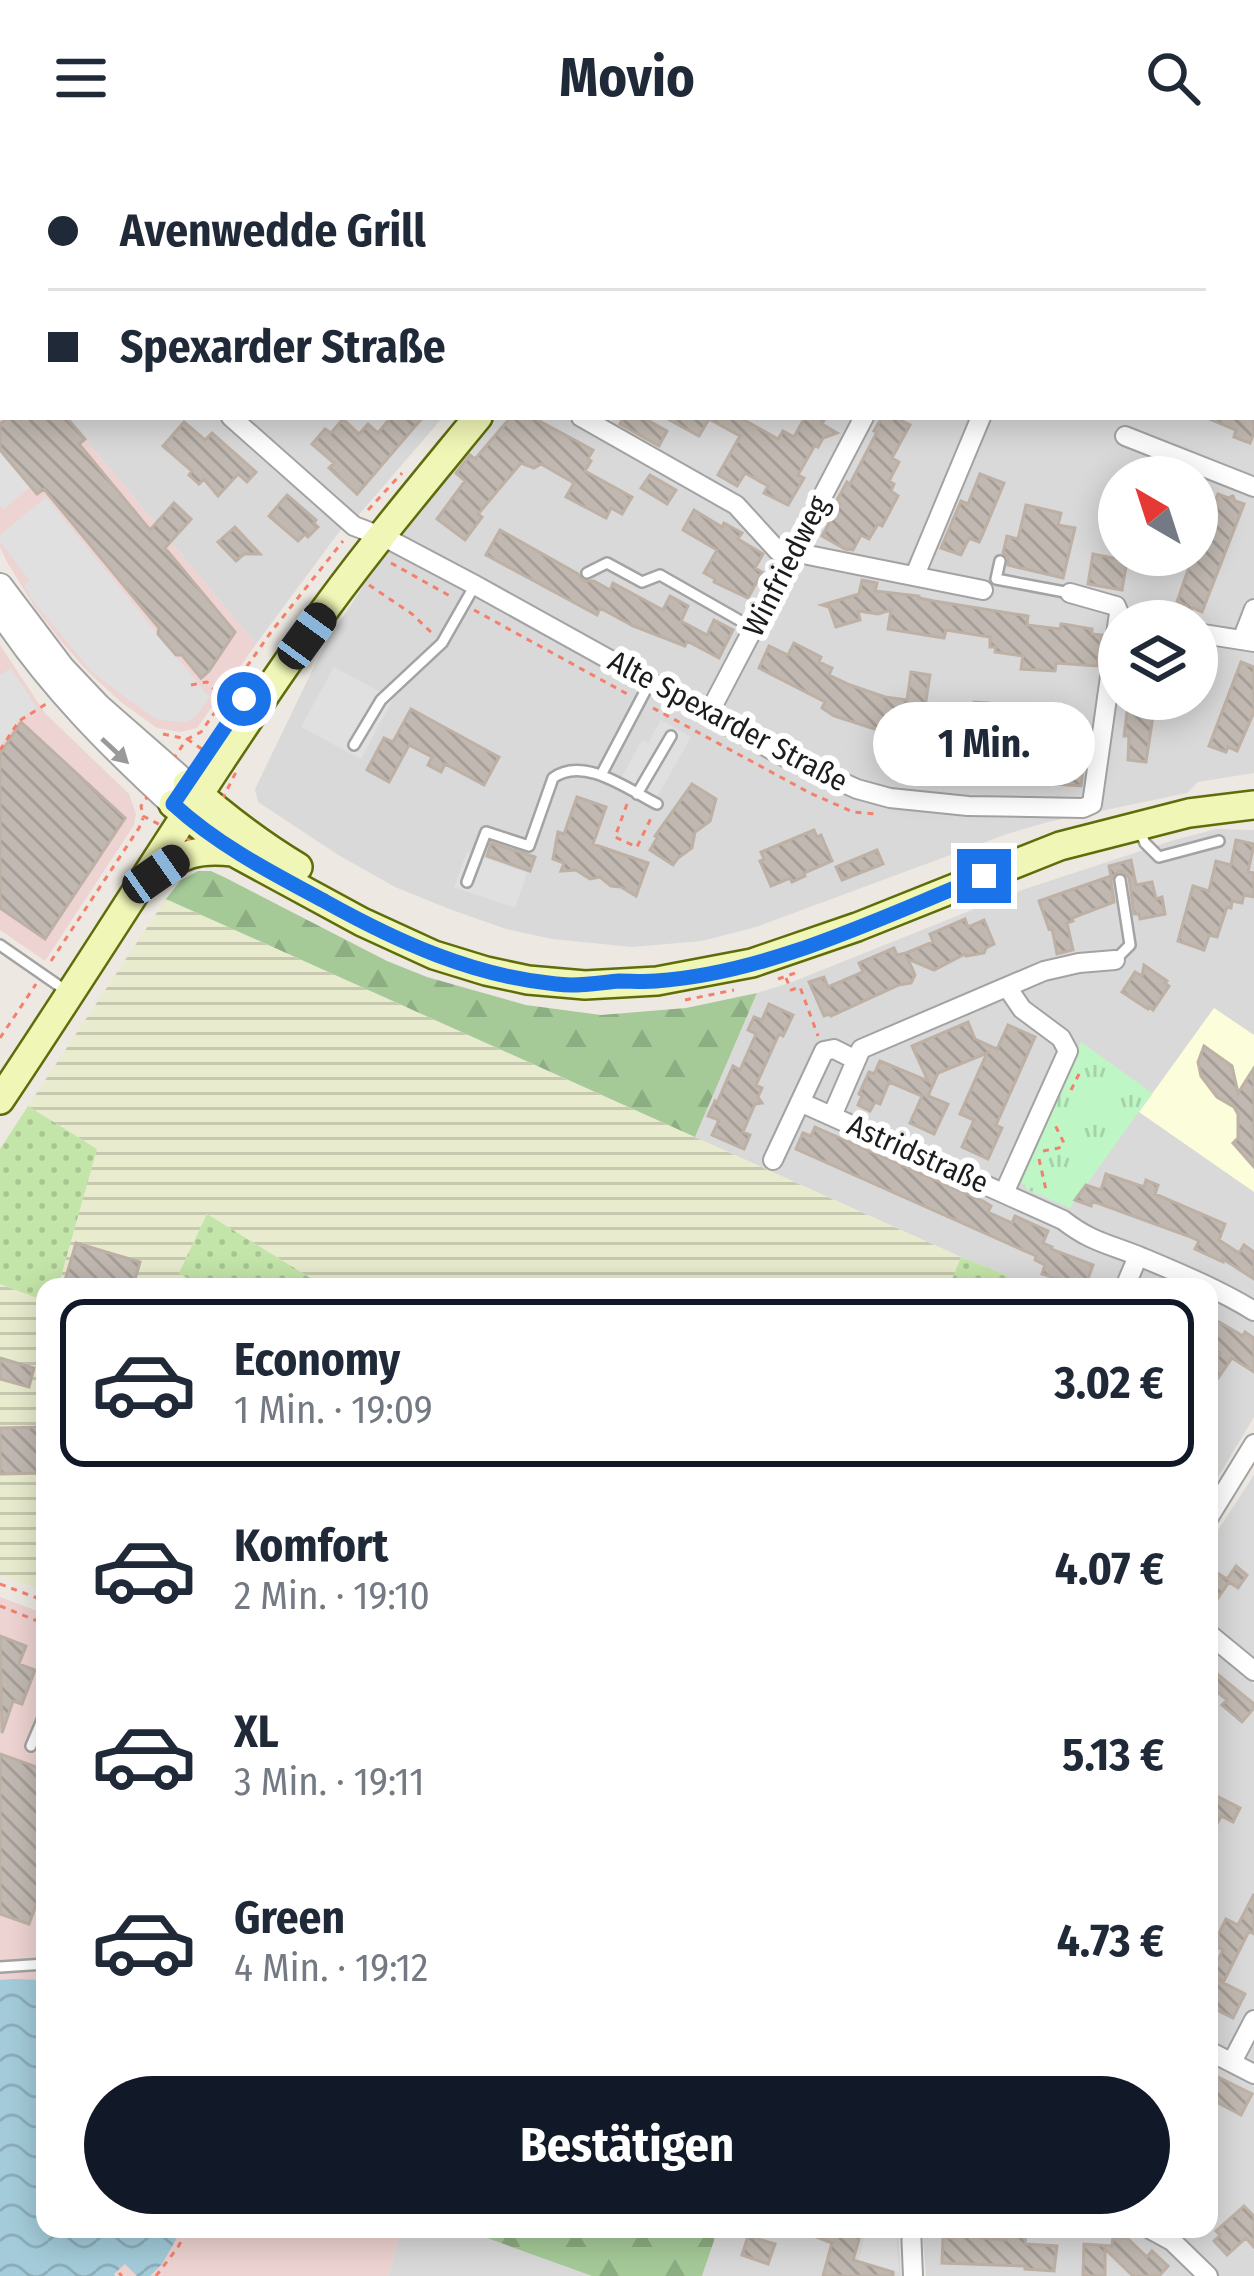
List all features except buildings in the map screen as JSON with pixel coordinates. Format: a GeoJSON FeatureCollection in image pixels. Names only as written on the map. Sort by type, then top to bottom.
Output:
{"type":"FeatureCollection","features":[{"type":"Feature","properties":{"kind":"main road"},"geometry":{"type":"LineString","coordinates":[[2,1083],[56,984],[174,803],[307,636],[366,531],[459,420]]}},
{"type":"Feature","properties":{"kind":"main road"},"geometry":{"type":"LineString","coordinates":[[366,531],[475,420]]}},
{"type":"Feature","properties":{"kind":"main road"},"geometry":{"type":"LineString","coordinates":[[174,803],[233,852],[434,955],[544,983],[585,985],[657,981],[752,963],[857,927],[1060,846],[1189,813],[1254,805]]}},
{"type":"Feature","properties":{"kind":"main road"},"geometry":{"type":"LineString","coordinates":[[129,901],[174,803]]}},
{"type":"Feature","properties":{"kind":"main road"},"geometry":{"type":"LineString","coordinates":[[174,803],[214,810],[369,910],[442,943],[489,957],[620,981]]}},
{"type":"Feature","properties":{"kind":"main road"},"geometry":{"type":"LineString","coordinates":[[56,984],[156,874],[193,852],[233,852]]}},
{"type":"Feature","properties":{"kind":"street","name":"Alte Spexarder Straße"},"geometry":{"type":"LineString","coordinates":[[234,420],[366,531],[475,585],[783,756],[857,789],[890,798],[968,806],[1082,808],[1093,803],[1119,613],[1109,602],[1070,593]]}},
{"type":"Feature","properties":{"kind":"street"},"geometry":{"type":"LineString","coordinates":[[585,420],[736,506],[778,550],[983,590]]}},
{"type":"Feature","properties":{"kind":"street","name":"Winfriedweg"},"geometry":{"type":"LineString","coordinates":[[709,715],[862,420]]}},
{"type":"Feature","properties":{"kind":"street"},"geometry":{"type":"LineString","coordinates":[[915,575],[980,420]]}},
{"type":"Feature","properties":{"kind":"street"},"geometry":{"type":"LineString","coordinates":[[1128,427],[1254,487]]}},
{"type":"Feature","properties":{"kind":"street"},"geometry":{"type":"LineString","coordinates":[[0,586],[174,803]]}},
{"type":"Feature","properties":{"kind":"street"},"geometry":{"type":"LineString","coordinates":[[1218,636],[1248,641],[1254,609]]}},
{"type":"Feature","properties":{"kind":"street"},"geometry":{"type":"LineString","coordinates":[[0,611],[33,660],[92,728],[174,803]]}},
{"type":"Feature","properties":{"kind":"street"},"geometry":{"type":"LineString","coordinates":[[773,1160],[824,1051],[834,1049],[856,1060],[861,1049],[1007,987],[1061,967],[1115,960]]}},
{"type":"Feature","properties":{"kind":"street"},"geometry":{"type":"LineString","coordinates":[[1007,987],[1022,1009],[1061,1038],[1068,1052],[1065,1057]]}},
{"type":"Feature","properties":{"kind":"street","name":"Astridstraße"},"geometry":{"type":"LineString","coordinates":[[1004,1193],[1065,1057]]}},
{"type":"Feature","properties":{"kind":"street","name":"Astridstraße"},"geometry":{"type":"LineString","coordinates":[[832,1116],[856,1060]]}},
{"type":"Feature","properties":{"kind":"street","name":"Astridstraße"},"geometry":{"type":"LineString","coordinates":[[800,1102],[1039,1208],[1085,1237],[1189,1278]]}},
{"type":"Feature","properties":{"kind":"street"},"geometry":{"type":"LineString","coordinates":[[1129,1278],[1138,1256]]}},
{"type":"Feature","properties":{"kind":"street","name":"Astridstraße"},"geometry":{"type":"LineString","coordinates":[[1218,1291],[1254,1311]]}},
{"type":"Feature","properties":{"kind":"street"},"geometry":{"type":"LineString","coordinates":[[1218,1502],[1254,1444]]}},
{"type":"Feature","properties":{"kind":"street"},"geometry":{"type":"LineString","coordinates":[[1218,1641],[1254,1671]]}},
{"type":"Feature","properties":{"kind":"street"},"geometry":{"type":"LineString","coordinates":[[1232,2062],[1254,2020]]}},
{"type":"Feature","properties":{"kind":"street"},"geometry":{"type":"LineString","coordinates":[[1218,2055],[1254,2074]]}},
{"type":"Feature","properties":{"kind":"street"},"geometry":{"type":"LineString","coordinates":[[911,2238],[913,2276]]}},
{"type":"Feature","properties":{"kind":"street"},"geometry":{"type":"LineString","coordinates":[[1166,2238],[1208,2276]]}},
{"type":"Feature","properties":{"kind":"lane"},"geometry":{"type":"LineString","coordinates":[[1000,561],[996,579],[1070,593]]}},
{"type":"Feature","properties":{"kind":"lane"},"geometry":{"type":"LineString","coordinates":[[587,573],[608,563],[642,582],[660,575],[754,628]]}},
{"type":"Feature","properties":{"kind":"lane"},"geometry":{"type":"LineString","coordinates":[[354,745],[381,700],[442,643],[475,585]]}},
{"type":"Feature","properties":{"kind":"lane"},"geometry":{"type":"LineString","coordinates":[[601,775],[650,682]]}},
{"type":"Feature","properties":{"kind":"lane"},"geometry":{"type":"LineString","coordinates":[[634,793],[671,736]]}},
{"type":"Feature","properties":{"kind":"lane"},"geometry":{"type":"LineString","coordinates":[[467,882],[486,832],[529,846],[553,778],[560,772],[601,775],[657,804]]}},
{"type":"Feature","properties":{"kind":"lane"},"geometry":{"type":"LineString","coordinates":[[1137,825],[1145,843],[1159,856],[1219,841]]}},
{"type":"Feature","properties":{"kind":"lane"},"geometry":{"type":"LineString","coordinates":[[1115,960],[1130,944],[1120,880]]}},
{"type":"Feature","properties":{"kind":"lane"},"geometry":{"type":"LineString","coordinates":[[0,945],[56,984]]}},
{"type":"Feature","properties":{"kind":"lane"},"geometry":{"type":"LineString","coordinates":[[31,1746],[36,1734]]}},
{"type":"Feature","properties":{"kind":"lane"},"geometry":{"type":"LineString","coordinates":[[0,1967],[36,1965]]}},
{"type":"Feature","properties":{"kind":"path"},"geometry":{"type":"LineString","coordinates":[[177,753],[202,732],[271,632],[327,567],[366,531]]}},
{"type":"Feature","properties":{"kind":"path"},"geometry":{"type":"LineString","coordinates":[[362,581],[412,614],[442,643]]}},
{"type":"Feature","properties":{"kind":"path"},"geometry":{"type":"LineString","coordinates":[[190,685],[207,682],[224,699]]}},
{"type":"Feature","properties":{"kind":"path"},"geometry":{"type":"LineString","coordinates":[[0,750],[19,722],[47,704]]}},
{"type":"Feature","properties":{"kind":"path"},"geometry":{"type":"LineString","coordinates":[[187,740],[198,747]]}},
{"type":"Feature","properties":{"kind":"path"},"geometry":{"type":"LineString","coordinates":[[634,793],[615,837],[637,847],[657,804]]}},
{"type":"Feature","properties":{"kind":"path"},"geometry":{"type":"LineString","coordinates":[[0,1038],[56,984],[139,828],[141,806],[174,803]]}},
{"type":"Feature","properties":{"kind":"path"},"geometry":{"type":"LineString","coordinates":[[143,816],[174,803]]}},
{"type":"Feature","properties":{"kind":"path"},"geometry":{"type":"LineString","coordinates":[[768,981],[804,970]]}},
{"type":"Feature","properties":{"kind":"path"},"geometry":{"type":"LineString","coordinates":[[786,977],[791,990],[800,987],[824,1051]]}},
{"type":"Feature","properties":{"kind":"path"},"geometry":{"type":"LineString","coordinates":[[685,1000],[733,991]]}},
{"type":"Feature","properties":{"kind":"path"},"geometry":{"type":"LineString","coordinates":[[1065,1057],[1081,1074],[1070,1091]]}},
{"type":"Feature","properties":{"kind":"path"},"geometry":{"type":"LineString","coordinates":[[1039,1208],[1046,1189],[1039,1169],[1040,1153],[1064,1143],[1054,1118]]}},
{"type":"Feature","properties":{"kind":"path"},"geometry":{"type":"LineString","coordinates":[[0,1584],[36,1598]]}},
{"type":"Feature","properties":{"kind":"path"},"geometry":{"type":"LineString","coordinates":[[0,1606],[36,1620]]}},
{"type":"Feature","properties":{"kind":"path"},"geometry":{"type":"LineString","coordinates":[[156,2276],[183,2238]]}},
{"type":"Feature","properties":{"kind":"shaded area"},"geometry":{"type":"Polygon","coordinates":[[[0,420],[69,420],[256,644],[197,728],[180,732],[157,728],[121,702],[60,640],[0,547],[0,420]]]}},
{"type":"Feature","properties":{"kind":"shaded area"},"geometry":{"type":"Polygon","coordinates":[[[69,420],[440,420],[357,517],[342,528],[256,644],[69,420]]]}},
{"type":"Feature","properties":{"kind":"shaded area"},"geometry":{"type":"Polygon","coordinates":[[[491,420],[1254,420],[1254,773],[1198,782],[1187,793],[1007,834],[756,927],[702,941],[632,947],[506,929],[395,887],[258,802],[255,789],[325,644],[402,527],[491,420]]]}},
{"type":"Feature","properties":{"kind":"shaded area"},"geometry":{"type":"Polygon","coordinates":[[[0,451],[30,487],[4,509],[0,506],[0,451]]]}},
{"type":"Feature","properties":{"kind":"shaded area"},"geometry":{"type":"Polygon","coordinates":[[[46,497],[210,698],[195,717],[187,722],[158,720],[126,698],[91,671],[36,605],[24,586],[29,580],[0,542],[0,535],[46,497]]]}},
{"type":"Feature","properties":{"kind":"shaded area"},"geometry":{"type":"Polygon","coordinates":[[[0,645],[45,713],[129,794],[136,814],[134,825],[45,961],[0,930],[0,645]]]}},
{"type":"Feature","properties":{"kind":"shaded area"},"geometry":{"type":"Polygon","coordinates":[[[334,667],[393,699],[361,759],[301,727],[334,667]]]}},
{"type":"Feature","properties":{"kind":"shaded area"},"geometry":{"type":"Polygon","coordinates":[[[11,668],[37,708],[18,720],[0,747],[0,675],[11,668]]]}},
{"type":"Feature","properties":{"kind":"shaded area"},"geometry":{"type":"Polygon","coordinates":[[[661,720],[691,737],[657,797],[622,777],[642,740],[648,743],[661,720]]]}},
{"type":"Feature","properties":{"kind":"shaded area"},"geometry":{"type":"Polygon","coordinates":[[[1216,829],[1254,830],[1254,1417],[1218,1477],[1218,1278],[1013,1278],[695,1137],[757,993],[1022,890],[1216,829]]]}},
{"type":"Feature","properties":{"kind":"shaded area"},"geometry":{"type":"Polygon","coordinates":[[[467,852],[527,873],[515,908],[454,887],[467,852]]]}},
{"type":"Feature","properties":{"kind":"shaded area"},"geometry":{"type":"Polygon","coordinates":[[[166,899],[961,1257],[953,1278],[310,1278],[207,1214],[179,1273],[188,1278],[61,1278],[97,1149],[28,1106],[166,899]]]}},
{"type":"Feature","properties":{"kind":"shaded area"},"geometry":{"type":"Polygon","coordinates":[[[1214,1008],[1254,1035],[1254,1192],[1139,1112],[1214,1008]]]}},
{"type":"Feature","properties":{"kind":"shaded area"},"geometry":{"type":"Polygon","coordinates":[[[0,1284],[36,1298],[36,1587],[0,1575],[0,1284]]]}},
{"type":"Feature","properties":{"kind":"shaded area"},"geometry":{"type":"Polygon","coordinates":[[[1254,1475],[1254,1662],[1218,1631],[1218,1530],[1254,1475]]]}},
{"type":"Feature","properties":{"kind":"shaded area"},"geometry":{"type":"Polygon","coordinates":[[[0,1597],[36,1611],[36,2238],[399,2238],[388,2276],[0,2276],[0,1597]]]}},
{"type":"Feature","properties":{"kind":"shaded area"},"geometry":{"type":"Polygon","coordinates":[[[1218,1654],[1254,1684],[1254,2276],[926,2276],[923,2238],[1218,2238],[1218,1654]]]}},
{"type":"Feature","properties":{"kind":"shaded area"},"geometry":{"type":"Polygon","coordinates":[[[399,2238],[487,2238],[592,2276],[388,2276],[399,2238]]]}},
{"type":"Feature","properties":{"kind":"shaded area"},"geometry":{"type":"Polygon","coordinates":[[[715,2238],[899,2238],[901,2276],[702,2276],[715,2238]]]}},
{"type":"Feature","properties":{"kind":"shaded area"},"geometry":{"type":"Polygon","coordinates":[[[864,2238],[897,2238],[899,2272],[858,2261],[864,2238]]]}},
{"type":"Feature","properties":{"kind":"green space"},"geometry":{"type":"Polygon","coordinates":[[[198,871],[226,878],[387,961],[526,1005],[601,1015],[686,1008],[757,993],[695,1137],[166,899],[181,880],[198,871]]]}},
{"type":"Feature","properties":{"kind":"green space"},"geometry":{"type":"Polygon","coordinates":[[[1081,1042],[1152,1093],[1070,1208],[1028,1190],[1021,1175],[1081,1042]]]}},
{"type":"Feature","properties":{"kind":"green space"},"geometry":{"type":"Polygon","coordinates":[[[28,1106],[97,1149],[61,1278],[36,1278],[36,1298],[0,1284],[0,1149],[28,1106]]]}},
{"type":"Feature","properties":{"kind":"green space"},"geometry":{"type":"Polygon","coordinates":[[[207,1214],[310,1278],[187,1278],[179,1273],[207,1214]]]}},
{"type":"Feature","properties":{"kind":"green space"},"geometry":{"type":"Polygon","coordinates":[[[961,1257],[1013,1278],[953,1278],[961,1257]]]}},
{"type":"Feature","properties":{"kind":"green space"},"geometry":{"type":"Polygon","coordinates":[[[487,2238],[715,2238],[702,2276],[592,2276],[487,2238]]]}},
{"type":"Feature","properties":{"kind":"water"},"geometry":{"type":"Polygon","coordinates":[[[0,1980],[36,1980],[36,2238],[177,2238],[150,2276],[137,2276],[125,2264],[115,2276],[0,2276],[0,1980]]]}},
{"type":"Feature","properties":{"kind":"route"},"geometry":{"type":"LineString","coordinates":[[244,699],[173,804],[233,852],[362,922],[434,955],[486,971],[585,985],[657,981],[724,970],[802,948],[984,876]]}}]}
